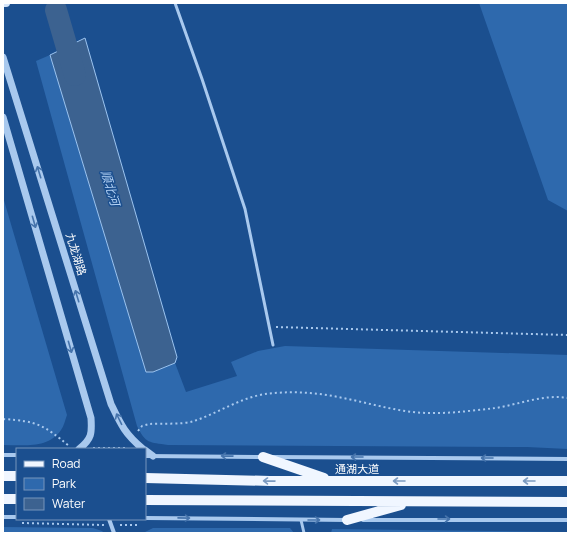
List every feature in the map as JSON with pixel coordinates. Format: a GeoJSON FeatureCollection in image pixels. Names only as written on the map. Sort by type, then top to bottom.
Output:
{"type":"FeatureCollection","features":[{"type":"Feature","properties":{"kind":"main road"},"geometry":{"type":"LineString","coordinates":[[263,457],[334,481]]}},
{"type":"Feature","properties":{"kind":"main road"},"geometry":{"type":"LineString","coordinates":[[3,476],[16,476]]}},
{"type":"Feature","properties":{"kind":"main road","name":"通湖大道"},"geometry":{"type":"LineString","coordinates":[[146,478],[334,481],[568,481]]}},
{"type":"Feature","properties":{"kind":"main road"},"geometry":{"type":"LineString","coordinates":[[3,499],[16,499]]}},
{"type":"Feature","properties":{"kind":"main road"},"geometry":{"type":"LineString","coordinates":[[3,499],[16,502]]}},
{"type":"Feature","properties":{"kind":"main road"},"geometry":{"type":"LineString","coordinates":[[146,500],[568,502]]}},
{"type":"Feature","properties":{"kind":"main road"},"geometry":{"type":"LineString","coordinates":[[347,520],[413,502]]}},
{"type":"Feature","properties":{"kind":"street","name":"九龙湖路"},"geometry":{"type":"LineString","coordinates":[[3,57],[111,404],[120,422],[131,438],[142,448]]}},
{"type":"Feature","properties":{"kind":"street"},"geometry":{"type":"LineString","coordinates":[[3,117],[91,418],[92,432],[85,444],[80,448]]}},
{"type":"Feature","properties":{"kind":"street","name":"九龙湖路"},"geometry":{"type":"LineString","coordinates":[[146,451],[153,456]]}},
{"type":"Feature","properties":{"kind":"street"},"geometry":{"type":"LineString","coordinates":[[3,455],[16,455]]}},
{"type":"Feature","properties":{"kind":"street"},"geometry":{"type":"LineString","coordinates":[[146,456],[568,458]]}},
{"type":"Feature","properties":{"kind":"street"},"geometry":{"type":"LineString","coordinates":[[3,517],[16,517]]}},
{"type":"Feature","properties":{"kind":"street"},"geometry":{"type":"LineString","coordinates":[[146,518],[301,520],[568,520]]}},
{"type":"Feature","properties":{"kind":"street"},"geometry":{"type":"LineString","coordinates":[[109,520],[114,533]]}},
{"type":"Feature","properties":{"kind":"lane"},"geometry":{"type":"LineString","coordinates":[[175,3],[245,209],[273,345]]}},
{"type":"Feature","properties":{"kind":"lane"},"geometry":{"type":"LineString","coordinates":[[301,520],[304,533]]}},
{"type":"Feature","properties":{"kind":"path"},"geometry":{"type":"LineString","coordinates":[[269,327],[568,335]]}},
{"type":"Feature","properties":{"kind":"path"},"geometry":{"type":"LineString","coordinates":[[121,448],[142,426],[149,424],[193,422],[245,399],[264,394],[313,393],[405,412],[436,413],[496,408],[541,399],[560,397],[568,398]]}},
{"type":"Feature","properties":{"kind":"path"},"geometry":{"type":"LineString","coordinates":[[3,419],[36,423],[50,430],[71,448]]}},
{"type":"Feature","properties":{"kind":"green space"},"geometry":{"type":"Polygon","coordinates":[[[479,3],[568,3],[568,211],[548,200],[479,3]]]}},
{"type":"Feature","properties":{"kind":"green space"},"geometry":{"type":"Polygon","coordinates":[[[50,55],[146,372],[153,372],[175,363],[186,392],[237,376],[231,362],[258,351],[285,346],[568,355],[568,449],[527,447],[168,445],[152,442],[146,439],[137,426],[36,61],[50,55]]]}},
{"type":"Feature","properties":{"kind":"green space"},"geometry":{"type":"Polygon","coordinates":[[[3,197],[67,415],[64,425],[56,436],[35,445],[3,445],[3,197]]]}},
{"type":"Feature","properties":{"kind":"green space"},"geometry":{"type":"Polygon","coordinates":[[[3,527],[93,528],[104,533],[3,533],[3,527]]]}},
{"type":"Feature","properties":{"kind":"green space"},"geometry":{"type":"Polygon","coordinates":[[[153,528],[290,528],[294,533],[143,533],[153,528]]]}},
{"type":"Feature","properties":{"kind":"green space"},"geometry":{"type":"Polygon","coordinates":[[[332,529],[568,532],[568,533],[331,533],[332,529]]]}},
{"type":"Feature","properties":{"kind":"water"},"geometry":{"type":"Polygon","coordinates":[[[85,38],[177,357],[175,363],[153,372],[146,372],[50,55],[85,38]]]}},
{"type":"Feature","properties":{"kind":"waterway","name":"顺北河"},"geometry":{"type":"LineString","coordinates":[[56,10],[75,75]]}}]}
